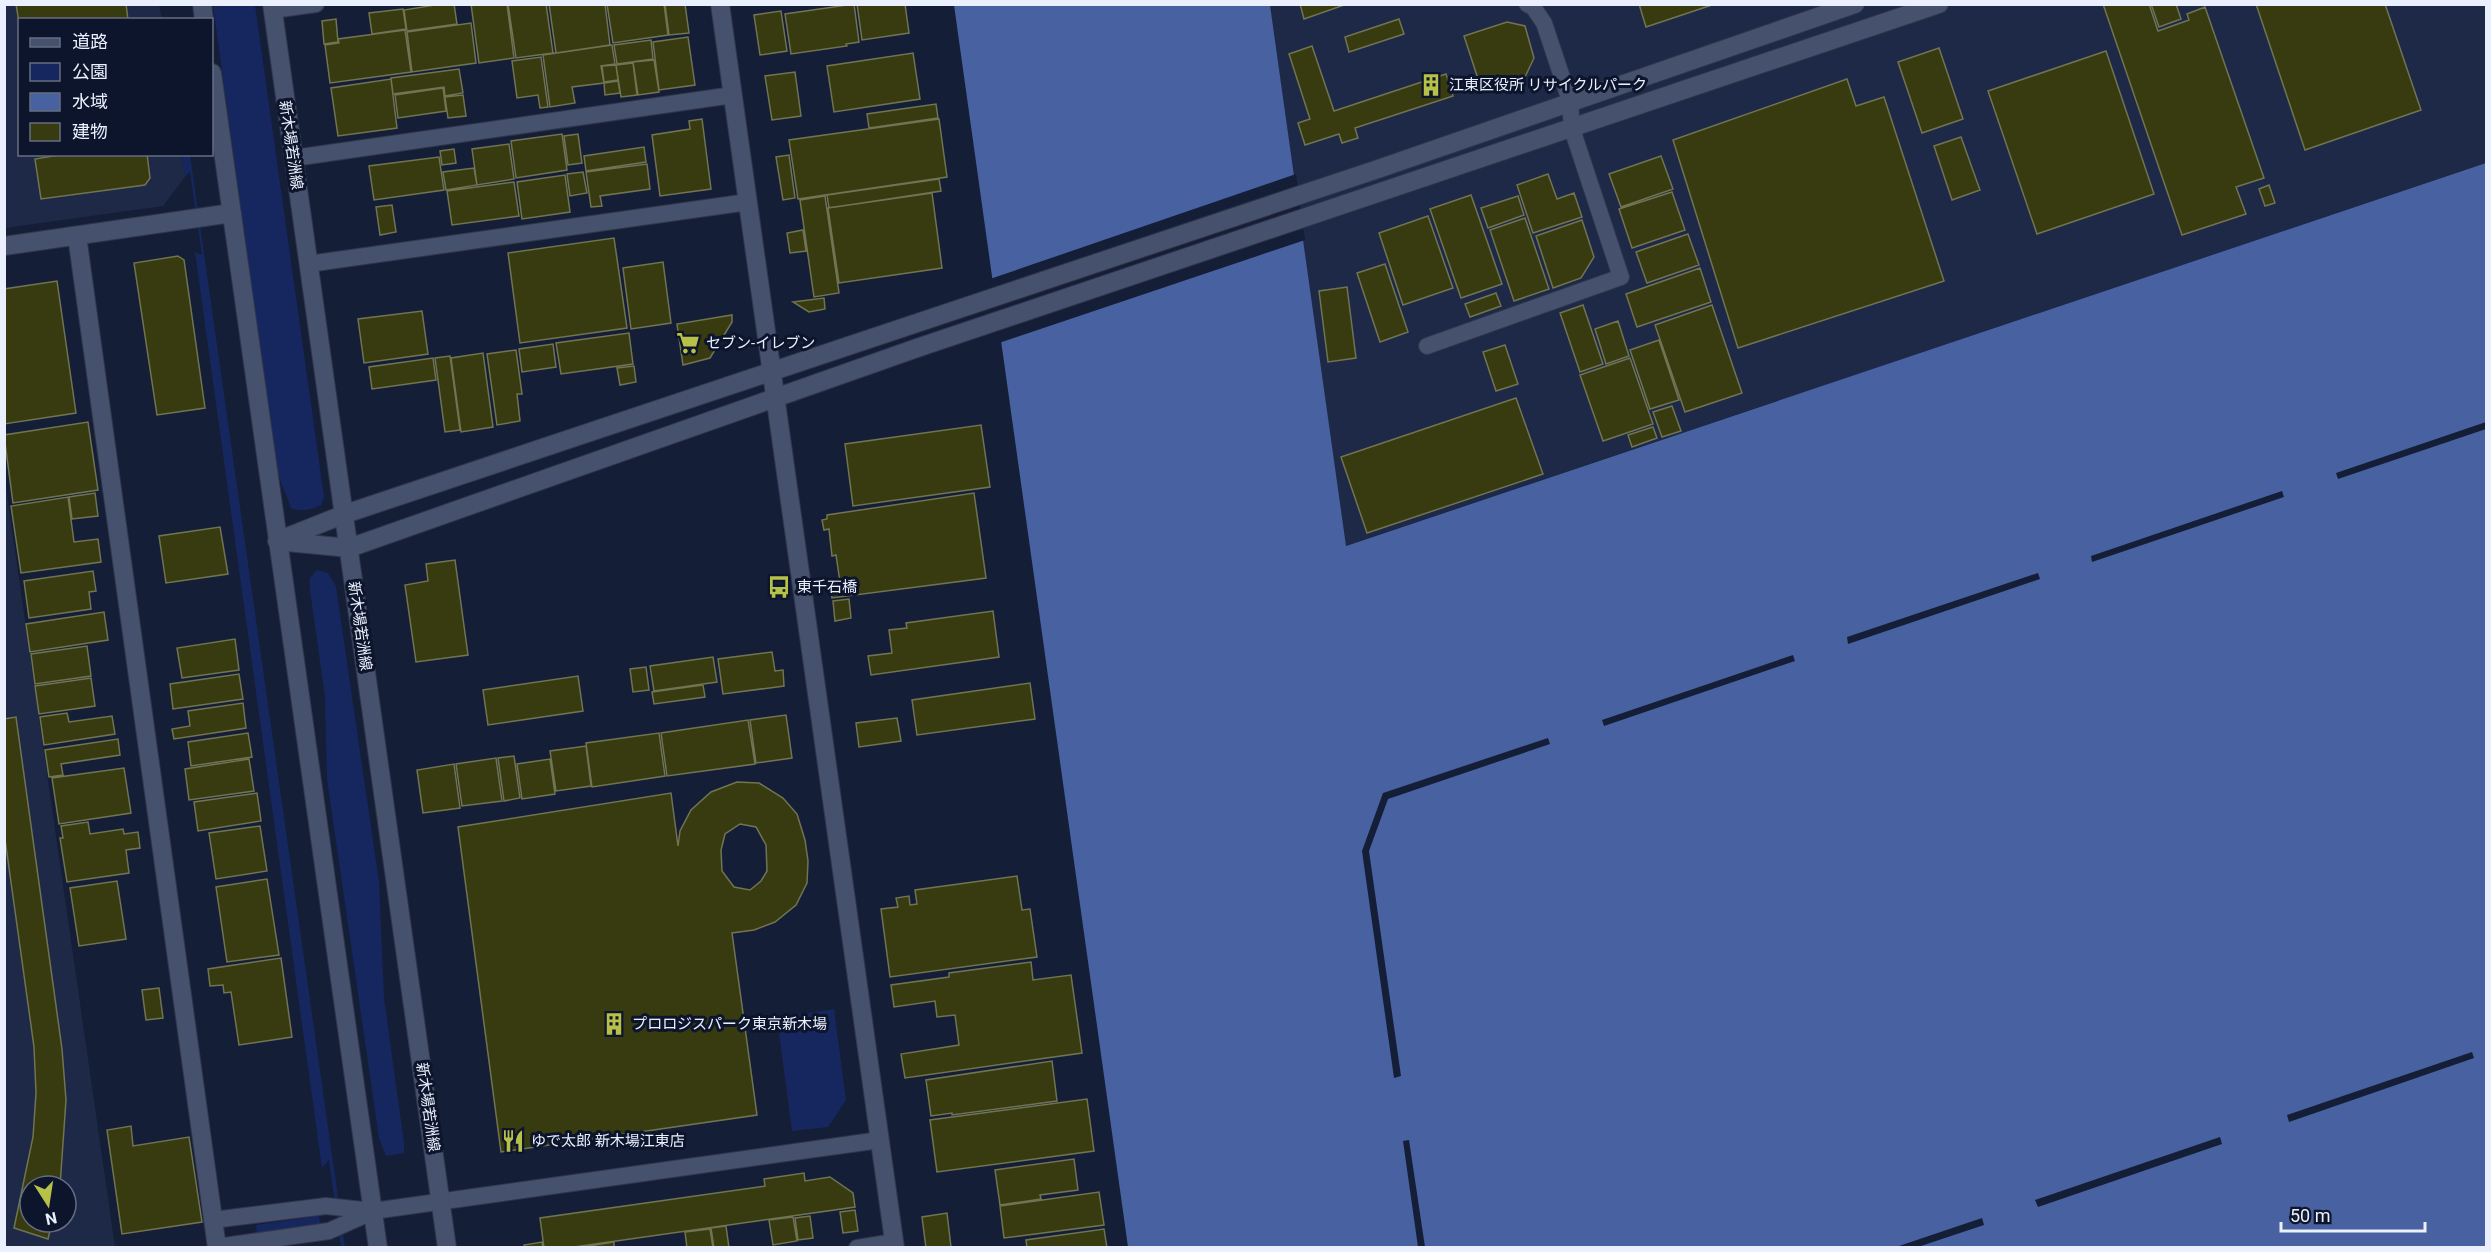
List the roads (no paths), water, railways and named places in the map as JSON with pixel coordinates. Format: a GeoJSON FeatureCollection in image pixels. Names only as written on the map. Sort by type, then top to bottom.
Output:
{"type":"FeatureCollection","features":[{"type":"Feature","properties":{"kind":"street"},"geometry":{"type":"LineString","coordinates":[[272,7],[316,4]]}},
{"type":"Feature","properties":{"kind":"street"},"geometry":{"type":"LineString","coordinates":[[720,4],[895,1245],[857,1248]]}},
{"type":"Feature","properties":{"kind":"street"},"geometry":{"type":"LineString","coordinates":[[1427,346],[1621,277],[1572,129],[1569,101],[1544,23],[1533,7],[1527,4]]}},
{"type":"Feature","properties":{"kind":"street"},"geometry":{"type":"LineString","coordinates":[[278,541],[345,514],[1381,168],[1835,8],[1855,4]]}},
{"type":"Feature","properties":{"kind":"street"},"geometry":{"type":"LineString","coordinates":[[278,541],[349,548],[916,348],[1939,4]]}},
{"type":"Feature","properties":{"kind":"street","name":"新木場若洲線"},"geometry":{"type":"LineString","coordinates":[[272,7],[447,1248]]}},
{"type":"Feature","properties":{"kind":"street"},"geometry":{"type":"LineString","coordinates":[[213,80],[378,1248]]}},
{"type":"Feature","properties":{"kind":"street"},"geometry":{"type":"LineString","coordinates":[[294,158],[733,95]]}},
{"type":"Feature","properties":{"kind":"street"},"geometry":{"type":"LineString","coordinates":[[308,264],[748,202]]}},
{"type":"Feature","properties":{"kind":"street"},"geometry":{"type":"LineString","coordinates":[[4,246],[232,213]]}},
{"type":"Feature","properties":{"kind":"street"},"geometry":{"type":"LineString","coordinates":[[77,236],[217,1247],[329,1232],[373,1211]]}},
{"type":"Feature","properties":{"kind":"street"},"geometry":{"type":"LineString","coordinates":[[213,1220],[326,1206],[373,1211],[880,1140]]}},
{"type":"Feature","properties":{"kind":"water"},"geometry":{"type":"Polygon","coordinates":[[[954,5],[1270,5],[1346,546],[2486,163],[2486,1247],[1128,1247],[954,5]]]}},
{"type":"Feature","properties":{"kind":"place","name":"江東区役所 リサイクルパーク"},"geometry":{"type":"Point","coordinates":[1431,85]}},
{"type":"Feature","properties":{"kind":"place","name":"セブン-イレブン"},"geometry":{"type":"Point","coordinates":[688,343]}},
{"type":"Feature","properties":{"kind":"place","name":"東千石橋"},"geometry":{"type":"Point","coordinates":[779,587]}},
{"type":"Feature","properties":{"kind":"place","name":"プロロジスパーク東京新木場"},"geometry":{"type":"Point","coordinates":[614,1024]}},
{"type":"Feature","properties":{"kind":"place","name":"ゆで太郎 新木場江東店"},"geometry":{"type":"Point","coordinates":[513,1141]}}]}
